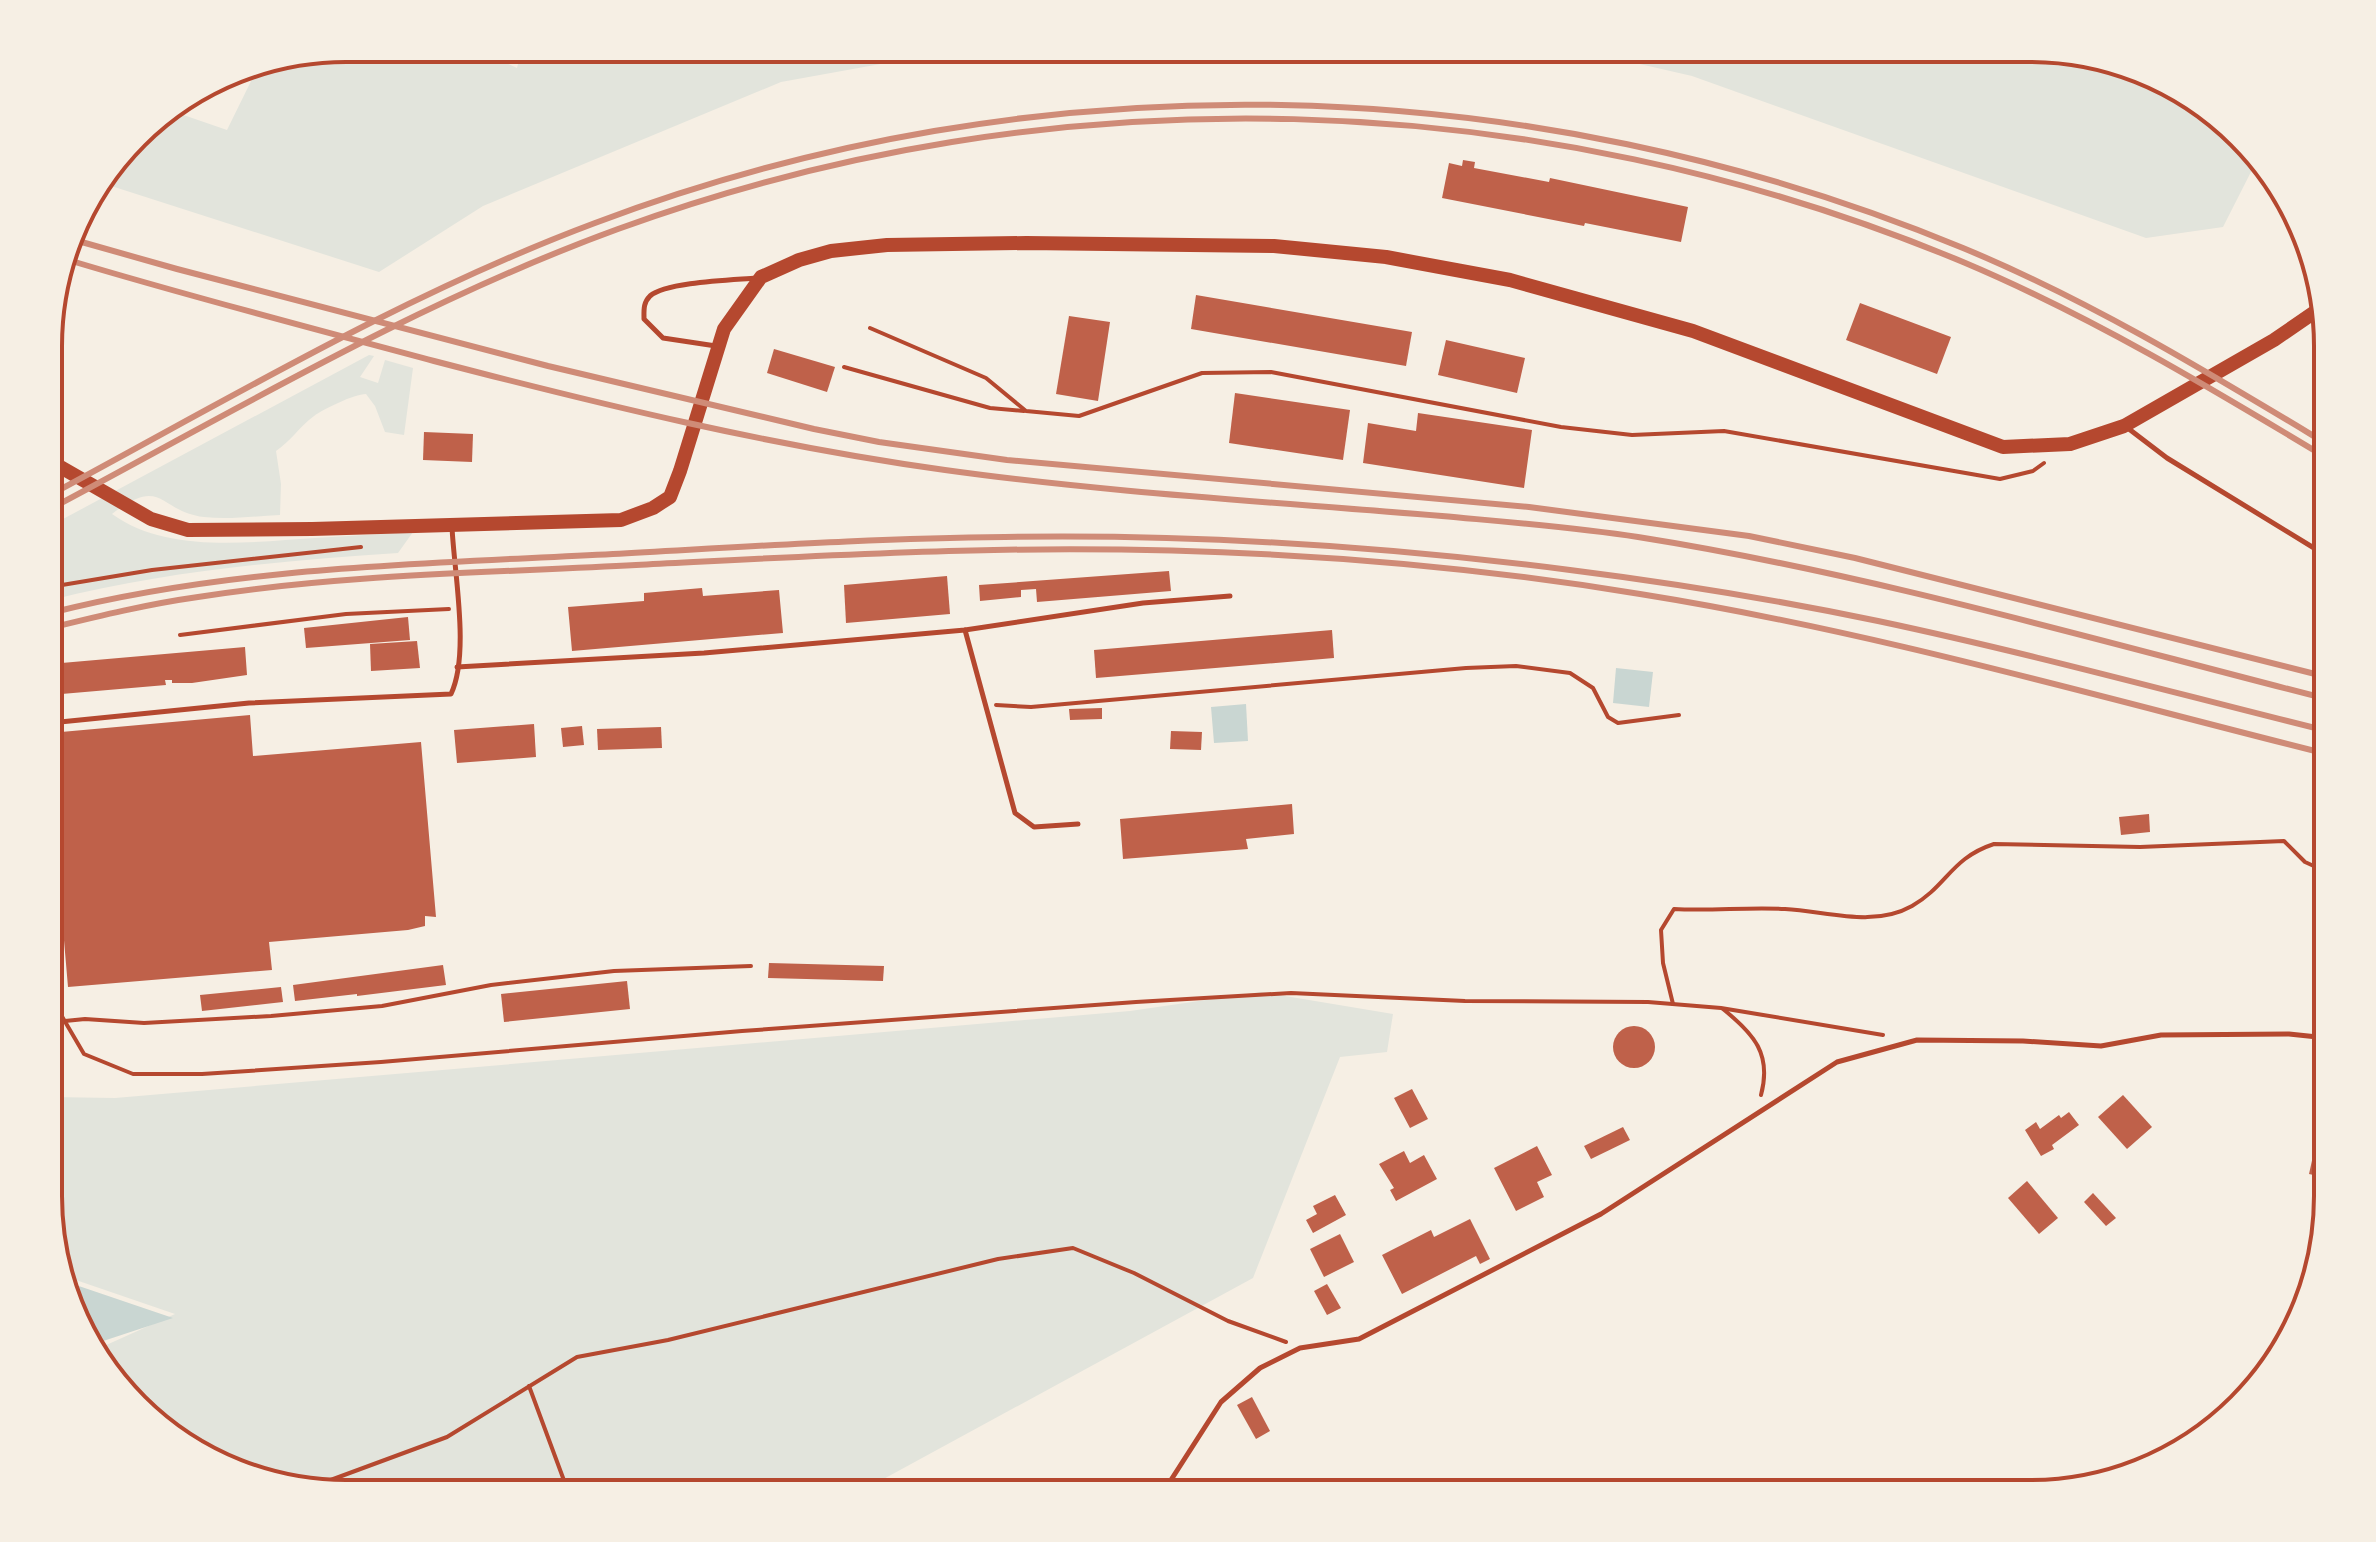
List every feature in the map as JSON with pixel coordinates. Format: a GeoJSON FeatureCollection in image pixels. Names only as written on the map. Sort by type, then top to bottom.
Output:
{"type":"FeatureCollection","features":[{"type":"Feature","properties":{"kind":"street"},"geometry":{"type":"LineString","coordinates":[[62,468],[151,519],[188,530],[621,520],[653,508],[670,497],[724,329],[761,277],[799,260],[831,251],[887,245],[1274,246],[1386,257],[1510,280],[1693,331],[2003,447],[2070,444],[2124,426],[2274,340],[2312,314]]}},
{"type":"Feature","properties":{"kind":"lane"},"geometry":{"type":"LineString","coordinates":[[719,346],[663,338],[644,319],[644,306],[651,295],[665,289],[761,277]]}},
{"type":"Feature","properties":{"kind":"lane"},"geometry":{"type":"LineString","coordinates":[[2124,426],[2167,458],[2313,548]]}},
{"type":"Feature","properties":{"kind":"lane"},"geometry":{"type":"LineString","coordinates":[[62,722],[249,703],[451,694],[457,682],[459,609],[452,524]]}},
{"type":"Feature","properties":{"kind":"lane"},"geometry":{"type":"LineString","coordinates":[[457,667],[704,653],[965,630],[1143,603],[1230,596]]}},
{"type":"Feature","properties":{"kind":"lane"},"geometry":{"type":"LineString","coordinates":[[965,630],[1015,813],[1034,827],[1078,824]]}},
{"type":"Feature","properties":{"kind":"lane"},"geometry":{"type":"LineString","coordinates":[[1171,1480],[1221,1402],[1260,1368],[1300,1348],[1359,1339],[1601,1214],[1837,1062],[1917,1040],[2023,1041],[2101,1046],[2161,1035],[2314,1037]]}},
{"type":"Feature","properties":{"kind":"path"},"geometry":{"type":"LineString","coordinates":[[870,328],[986,378],[1026,411]]}},
{"type":"Feature","properties":{"kind":"path"},"geometry":{"type":"LineString","coordinates":[[844,367],[990,408],[1079,416],[1202,373],[1271,372],[1561,427],[1632,435],[1724,431],[2000,479],[2033,471],[2070,444]]}},
{"type":"Feature","properties":{"kind":"path"},"geometry":{"type":"LineString","coordinates":[[62,585],[152,570],[362,547]]}},
{"type":"Feature","properties":{"kind":"path"},"geometry":{"type":"LineString","coordinates":[[180,635],[346,614],[459,609]]}},
{"type":"Feature","properties":{"kind":"path"},"geometry":{"type":"LineString","coordinates":[[985,704],[1031,707],[1516,666],[1570,673],[1593,688],[1608,717],[1618,723],[1679,715]]}},
{"type":"Feature","properties":{"kind":"path"},"geometry":{"type":"LineString","coordinates":[[1673,1004],[1663,963],[1661,930],[1674,909],[1783,908],[1856,918],[1889,916],[1912,906],[1933,890],[1975,850],[1994,844],[2140,847],[2284,841],[2305,862],[2314,866]]}},
{"type":"Feature","properties":{"kind":"path"},"geometry":{"type":"LineString","coordinates":[[65,1021],[85,1019],[144,1023],[271,1016],[382,1006],[491,985],[614,971],[751,966]]}},
{"type":"Feature","properties":{"kind":"path"},"geometry":{"type":"LineString","coordinates":[[62,1016],[84,1054],[133,1074],[202,1074],[396,1061],[742,1031],[1291,993],[1465,1001],[1673,1004],[1721,1008],[1887,1035]]}},
{"type":"Feature","properties":{"kind":"path"},"geometry":{"type":"LineString","coordinates":[[1721,1008],[1748,1028],[1761,1053],[1766,1077],[1755,1117]]}},
{"type":"Feature","properties":{"kind":"path"},"geometry":{"type":"LineString","coordinates":[[333,1479],[447,1437],[577,1357],[668,1340],[998,1259],[1073,1248],[1134,1273],[1228,1321],[1300,1348]]}},
{"type":"Feature","properties":{"kind":"path"},"geometry":{"type":"LineString","coordinates":[[529,1386],[564,1480]]}},
{"type":"Feature","properties":{"kind":"shaded area"},"geometry":{"type":"Polygon","coordinates":[[[504,62],[517,68],[518,62],[892,62],[781,82],[483,206],[379,272],[111,186],[145,145],[182,114],[227,130],[253,77],[309,64],[504,62]]]}},
{"type":"Feature","properties":{"kind":"shaded area"},"geometry":{"type":"Polygon","coordinates":[[[1631,62],[2030,62],[2086,67],[2122,77],[2172,100],[2217,132],[2252,169],[2223,227],[2146,238],[1692,76],[1631,62]]]}},
{"type":"Feature","properties":{"kind":"shaded area"},"geometry":{"type":"Polygon","coordinates":[[[369,355],[374,356],[360,377],[378,383],[385,360],[413,368],[404,435],[385,432],[375,406],[366,394],[347,399],[314,416],[276,451],[281,484],[280,515],[204,517],[189,514],[152,496],[129,502],[112,514],[134,527],[158,535],[210,542],[264,542],[413,532],[398,553],[223,569],[62,597],[62,520],[369,355]]]}},
{"type":"Feature","properties":{"kind":"shaded area"},"geometry":{"type":"Polygon","coordinates":[[[1616,668],[1653,672],[1649,707],[1613,703],[1616,668]]]}},
{"type":"Feature","properties":{"kind":"shaded area"},"geometry":{"type":"Polygon","coordinates":[[[1246,704],[1248,741],[1214,743],[1211,707],[1246,704]]]}},
{"type":"Feature","properties":{"kind":"shaded area"},"geometry":{"type":"Polygon","coordinates":[[[1261,992],[1393,1014],[1387,1052],[1340,1057],[1253,1278],[882,1480],[346,1480],[290,1475],[254,1465],[204,1442],[159,1410],[132,1383],[105,1346],[175,1314],[75,1280],[67,1252],[62,1196],[62,1097],[115,1098],[1130,1011],[1261,992]]]}},
{"type":"Feature","properties":{"kind":"shaded area"},"geometry":{"type":"Polygon","coordinates":[[[76,1285],[173,1318],[102,1341],[76,1285]]]}},
{"type":"Feature","properties":{"kind":"building"},"geometry":{"type":"Polygon","coordinates":[[[1463,160],[1475,162],[1474,168],[1549,182],[1550,178],[1688,207],[1681,242],[1442,198],[1449,163],[1462,166],[1463,160]]]}},
{"type":"Feature","properties":{"kind":"building"},"geometry":{"type":"Polygon","coordinates":[[[1196,295],[1412,332],[1406,366],[1191,329],[1196,295]]]}},
{"type":"Feature","properties":{"kind":"building"},"geometry":{"type":"Polygon","coordinates":[[[1860,303],[1951,337],[1937,374],[1846,340],[1860,303]]]}},
{"type":"Feature","properties":{"kind":"building"},"geometry":{"type":"Polygon","coordinates":[[[1069,316],[1110,322],[1098,401],[1056,394],[1069,316]]]}},
{"type":"Feature","properties":{"kind":"building"},"geometry":{"type":"Polygon","coordinates":[[[1446,340],[1525,358],[1517,393],[1438,375],[1446,340]]]}},
{"type":"Feature","properties":{"kind":"building"},"geometry":{"type":"Polygon","coordinates":[[[774,349],[835,367],[827,392],[767,373],[774,349]]]}},
{"type":"Feature","properties":{"kind":"building"},"geometry":{"type":"Polygon","coordinates":[[[1235,393],[1350,410],[1343,460],[1229,443],[1235,393]]]}},
{"type":"Feature","properties":{"kind":"building"},"geometry":{"type":"Polygon","coordinates":[[[1418,413],[1532,430],[1524,488],[1363,463],[1368,423],[1416,431],[1418,413]]]}},
{"type":"Feature","properties":{"kind":"building"},"geometry":{"type":"Polygon","coordinates":[[[424,432],[473,434],[472,462],[423,460],[424,432]]]}},
{"type":"Feature","properties":{"kind":"building"},"geometry":{"type":"Polygon","coordinates":[[[1169,571],[1171,591],[1037,602],[1036,589],[1021,590],[1021,597],[980,601],[979,585],[1169,571]]]}},
{"type":"Feature","properties":{"kind":"building"},"geometry":{"type":"Polygon","coordinates":[[[947,576],[950,614],[846,623],[844,585],[947,576]]]}},
{"type":"Feature","properties":{"kind":"building"},"geometry":{"type":"Polygon","coordinates":[[[702,588],[703,596],[779,590],[783,633],[572,651],[568,607],[644,601],[644,593],[702,588]]]}},
{"type":"Feature","properties":{"kind":"building"},"geometry":{"type":"Polygon","coordinates":[[[408,617],[410,640],[306,648],[304,628],[408,617]]]}},
{"type":"Feature","properties":{"kind":"building"},"geometry":{"type":"Polygon","coordinates":[[[1332,630],[1334,658],[1096,678],[1094,650],[1332,630]]]}},
{"type":"Feature","properties":{"kind":"building"},"geometry":{"type":"Polygon","coordinates":[[[417,641],[420,668],[371,671],[370,644],[417,641]]]}},
{"type":"Feature","properties":{"kind":"building"},"geometry":{"type":"Polygon","coordinates":[[[245,647],[247,675],[192,683],[165,680],[166,685],[62,694],[62,663],[245,647]]]}},
{"type":"Feature","properties":{"kind":"building"},"geometry":{"type":"Polygon","coordinates":[[[1102,708],[1102,719],[1070,720],[1069,709],[1102,708]]]}},
{"type":"Feature","properties":{"kind":"building"},"geometry":{"type":"Polygon","coordinates":[[[250,715],[253,756],[421,742],[436,917],[425,916],[425,926],[408,930],[269,942],[272,970],[68,987],[62,917],[62,732],[250,715]]]}},
{"type":"Feature","properties":{"kind":"building"},"geometry":{"type":"Polygon","coordinates":[[[534,724],[536,757],[457,763],[454,730],[534,724]]]}},
{"type":"Feature","properties":{"kind":"building"},"geometry":{"type":"Polygon","coordinates":[[[582,726],[584,745],[563,747],[561,728],[582,726]]]}},
{"type":"Feature","properties":{"kind":"building"},"geometry":{"type":"Polygon","coordinates":[[[661,727],[662,748],[598,750],[597,729],[661,727]]]}},
{"type":"Feature","properties":{"kind":"building"},"geometry":{"type":"Polygon","coordinates":[[[1171,731],[1202,732],[1201,750],[1170,749],[1171,731]]]}},
{"type":"Feature","properties":{"kind":"building"},"geometry":{"type":"Polygon","coordinates":[[[1292,804],[1294,834],[1246,839],[1248,849],[1123,859],[1120,819],[1292,804]]]}},
{"type":"Feature","properties":{"kind":"building"},"geometry":{"type":"Polygon","coordinates":[[[2149,814],[2150,832],[2121,835],[2119,817],[2149,814]]]}},
{"type":"Feature","properties":{"kind":"building"},"geometry":{"type":"Polygon","coordinates":[[[769,963],[884,966],[883,981],[768,978],[769,963]]]}},
{"type":"Feature","properties":{"kind":"building"},"geometry":{"type":"Polygon","coordinates":[[[443,965],[446,985],[295,1001],[293,985],[443,965]]]}},
{"type":"Feature","properties":{"kind":"building"},"geometry":{"type":"Polygon","coordinates":[[[627,981],[630,1009],[504,1022],[501,994],[627,981]]]}},
{"type":"Feature","properties":{"kind":"building"},"geometry":{"type":"Polygon","coordinates":[[[281,987],[283,1002],[202,1011],[200,995],[281,987]]]}},
{"type":"Feature","properties":{"kind":"building"},"geometry":{"type":"Polygon","coordinates":[[[1634,1026],[1649,1032],[1655,1047],[1649,1062],[1634,1068],[1619,1062],[1613,1047],[1619,1032],[1634,1026]]]}},
{"type":"Feature","properties":{"kind":"building"},"geometry":{"type":"Polygon","coordinates":[[[1412,1089],[1428,1119],[1410,1128],[1394,1098],[1412,1089]]]}},
{"type":"Feature","properties":{"kind":"building"},"geometry":{"type":"Polygon","coordinates":[[[2123,1095],[2152,1127],[2127,1149],[2098,1117],[2123,1095]]]}},
{"type":"Feature","properties":{"kind":"building"},"geometry":{"type":"Polygon","coordinates":[[[2069,1112],[2079,1125],[2052,1145],[2054,1149],[2041,1156],[2025,1130],[2036,1122],[2040,1129],[2059,1115],[2061,1118],[2069,1112]]]}},
{"type":"Feature","properties":{"kind":"building"},"geometry":{"type":"Polygon","coordinates":[[[1623,1127],[1630,1140],[1591,1159],[1584,1146],[1623,1127]]]}},
{"type":"Feature","properties":{"kind":"building"},"geometry":{"type":"Polygon","coordinates":[[[1537,1146],[1552,1175],[1537,1182],[1544,1197],[1516,1211],[1494,1168],[1537,1146]]]}},
{"type":"Feature","properties":{"kind":"building"},"geometry":{"type":"Polygon","coordinates":[[[1404,1151],[1410,1163],[1424,1155],[1437,1179],[1396,1201],[1390,1190],[1394,1188],[1379,1164],[1404,1151]]]}},
{"type":"Feature","properties":{"kind":"building"},"geometry":{"type":"Polygon","coordinates":[[[2314,1152],[2314,1175],[2309,1174],[2314,1152]]]}},
{"type":"Feature","properties":{"kind":"building"},"geometry":{"type":"Polygon","coordinates":[[[2027,1181],[2058,1218],[2039,1234],[2008,1198],[2027,1181]]]}},
{"type":"Feature","properties":{"kind":"building"},"geometry":{"type":"Polygon","coordinates":[[[2093,1193],[2116,1218],[2106,1226],[2084,1202],[2093,1193]]]}},
{"type":"Feature","properties":{"kind":"building"},"geometry":{"type":"Polygon","coordinates":[[[1335,1195],[1346,1215],[1313,1233],[1306,1220],[1317,1214],[1313,1206],[1335,1195]]]}},
{"type":"Feature","properties":{"kind":"building"},"geometry":{"type":"Polygon","coordinates":[[[1470,1219],[1490,1259],[1480,1264],[1476,1256],[1402,1294],[1382,1255],[1431,1230],[1434,1237],[1470,1219]]]}},
{"type":"Feature","properties":{"kind":"building"},"geometry":{"type":"Polygon","coordinates":[[[1340,1234],[1354,1262],[1324,1277],[1310,1249],[1340,1234]]]}},
{"type":"Feature","properties":{"kind":"building"},"geometry":{"type":"Polygon","coordinates":[[[1327,1284],[1341,1308],[1327,1315],[1314,1291],[1327,1284]]]}},
{"type":"Feature","properties":{"kind":"building"},"geometry":{"type":"Polygon","coordinates":[[[1252,1397],[1270,1431],[1256,1439],[1237,1405],[1252,1397]]]}},
{"type":"Feature","properties":{"kind":"railway"},"geometry":{"type":"LineString","coordinates":[[62,489],[318,350],[455,282],[595,223],[763,169],[934,131],[1107,110],[1281,105],[1455,117],[1627,144],[1797,188],[1963,248],[2057,291],[2194,365],[2313,436]]}},
{"type":"Feature","properties":{"kind":"railway"},"geometry":{"type":"LineString","coordinates":[[62,503],[400,323],[472,289],[618,229],[783,177],[952,142],[1122,123],[1294,119],[1465,131],[1634,159],[1801,203],[1963,262],[2057,305],[2194,379],[2313,450]]}},
{"type":"Feature","properties":{"kind":"railway"},"geometry":{"type":"LineString","coordinates":[[82,242],[548,366],[879,442],[1007,460],[1529,507],[1749,536],[1855,558],[2313,674]]}},
{"type":"Feature","properties":{"kind":"railway"},"geometry":{"type":"LineString","coordinates":[[75,262],[434,361],[752,437],[1007,478],[1515,523],[1638,537],[1898,589],[2313,695]]}},
{"type":"Feature","properties":{"kind":"railway"},"geometry":{"type":"LineString","coordinates":[[62,610],[189,585],[400,565],[956,538],[1147,538],[1288,543],[1429,554],[1570,570],[1802,606],[1991,646],[2313,728]]}},
{"type":"Feature","properties":{"kind":"railway"},"geometry":{"type":"LineString","coordinates":[[62,625],[142,607],[252,589],[416,575],[994,550],[1156,550],[1318,557],[1560,582],[1727,609],[1985,666],[2313,751]]}}]}
